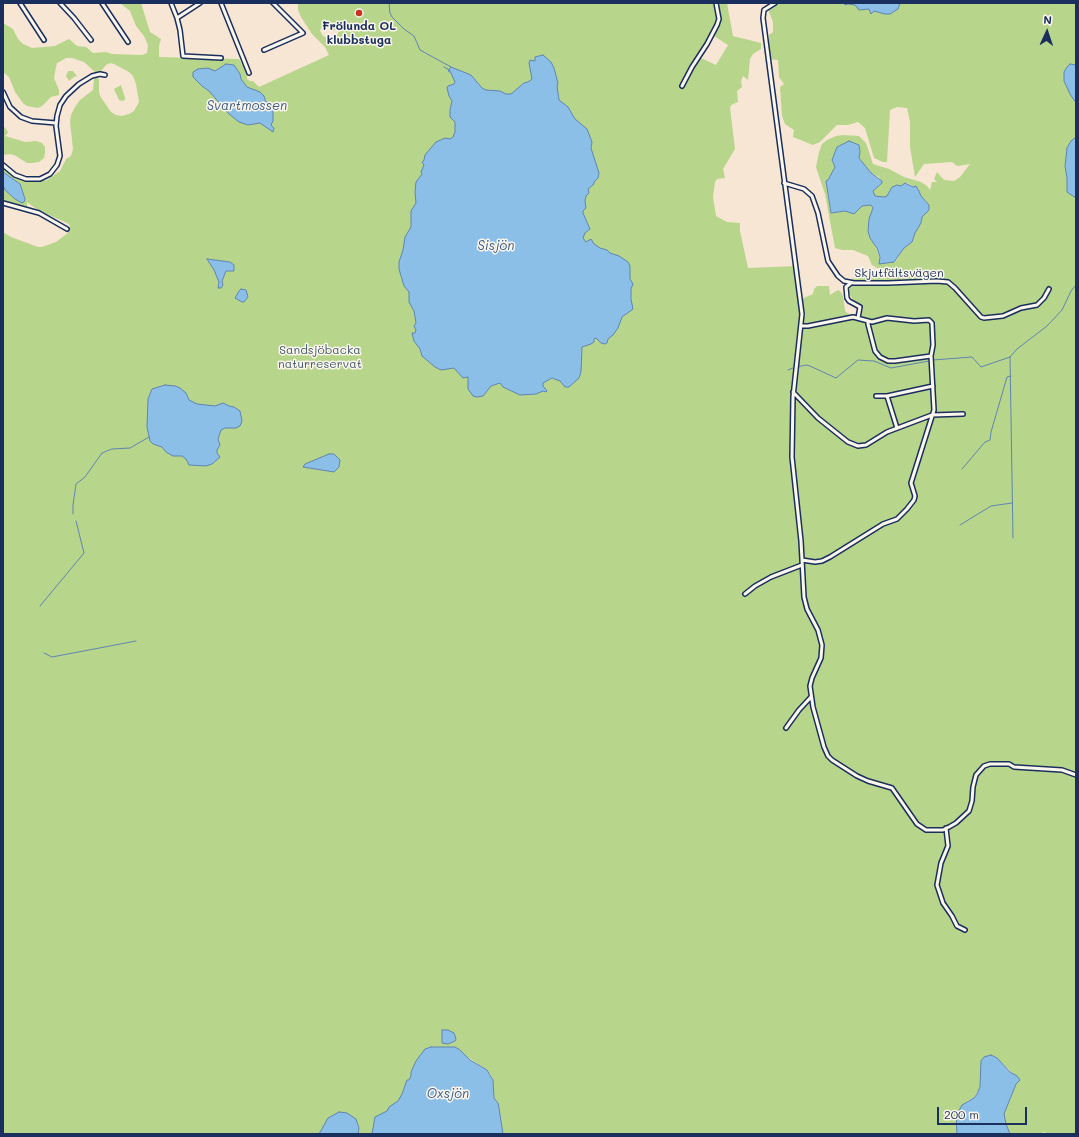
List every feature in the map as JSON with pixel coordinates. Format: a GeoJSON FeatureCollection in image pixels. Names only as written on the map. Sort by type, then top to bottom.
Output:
{"type":"FeatureCollection","features":[{"type":"Feature","properties":{"kind":"street"},"geometry":{"type":"LineString","coordinates":[[20,3],[44,40]]}},
{"type":"Feature","properties":{"kind":"street"},"geometry":{"type":"LineString","coordinates":[[60,3],[91,40]]}},
{"type":"Feature","properties":{"kind":"street"},"geometry":{"type":"LineString","coordinates":[[102,3],[128,42]]}},
{"type":"Feature","properties":{"kind":"street"},"geometry":{"type":"LineString","coordinates":[[171,3],[182,36],[182,56],[221,58]]}},
{"type":"Feature","properties":{"kind":"street"},"geometry":{"type":"LineString","coordinates":[[177,18],[200,3]]}},
{"type":"Feature","properties":{"kind":"street"},"geometry":{"type":"LineString","coordinates":[[221,3],[249,73]]}},
{"type":"Feature","properties":{"kind":"street"},"geometry":{"type":"LineString","coordinates":[[264,50],[303,33],[273,3]]}},
{"type":"Feature","properties":{"kind":"street"},"geometry":{"type":"LineString","coordinates":[[682,86],[718,25],[719,19],[716,3]]}},
{"type":"Feature","properties":{"kind":"street"},"geometry":{"type":"LineString","coordinates":[[775,3],[764,10],[763,18],[801,309],[801,326],[796,356],[792,415],[792,457],[805,604],[818,630],[822,645],[821,658],[810,682],[811,697],[824,747],[828,756],[832,760],[857,776],[892,788],[896,791],[907,811],[921,827],[931,830],[943,830],[956,823],[969,811],[976,775],[984,766],[990,764],[1009,764],[1014,767],[1062,770],[1076,775]]}},
{"type":"Feature","properties":{"kind":"street"},"geometry":{"type":"LineString","coordinates":[[3,165],[15,175],[26,179],[40,179],[50,174],[58,165],[60,156],[56,122],[60,105],[74,88],[92,76],[100,74],[105,75]]}},
{"type":"Feature","properties":{"kind":"street"},"geometry":{"type":"LineString","coordinates":[[3,92],[10,107],[22,118],[56,122]]}},
{"type":"Feature","properties":{"kind":"street","name":"Skjutfältsvägen"},"geometry":{"type":"LineString","coordinates":[[784,183],[800,187],[812,196],[818,213],[828,261],[840,278],[844,281],[888,283],[948,282],[956,288],[981,317],[984,318],[1003,316],[1021,308],[1037,305],[1044,298],[1049,289]]}},
{"type":"Feature","properties":{"kind":"street"},"geometry":{"type":"LineString","coordinates":[[3,203],[39,213],[67,229]]}},
{"type":"Feature","properties":{"kind":"street"},"geometry":{"type":"LineString","coordinates":[[851,282],[846,287],[847,298],[849,301],[860,307],[858,318]]}},
{"type":"Feature","properties":{"kind":"street"},"geometry":{"type":"LineString","coordinates":[[801,326],[808,326],[838,319],[858,318],[868,321],[887,318],[914,321],[929,320],[932,323],[934,410],[911,482],[915,496],[907,509],[897,519],[883,524],[822,561],[815,562],[802,560]]}},
{"type":"Feature","properties":{"kind":"street"},"geometry":{"type":"LineString","coordinates":[[868,321],[875,351],[880,358],[888,361],[895,361],[932,356]]}},
{"type":"Feature","properties":{"kind":"street"},"geometry":{"type":"LineString","coordinates":[[876,396],[888,396],[933,386]]}},
{"type":"Feature","properties":{"kind":"street"},"geometry":{"type":"LineString","coordinates":[[794,392],[818,418],[842,438],[854,445],[866,445],[897,428],[932,415],[963,414]]}},
{"type":"Feature","properties":{"kind":"street"},"geometry":{"type":"LineString","coordinates":[[888,396],[897,428]]}},
{"type":"Feature","properties":{"kind":"street"},"geometry":{"type":"LineString","coordinates":[[745,594],[755,586],[771,577],[802,565]]}},
{"type":"Feature","properties":{"kind":"street"},"geometry":{"type":"LineString","coordinates":[[786,728],[811,697]]}},
{"type":"Feature","properties":{"kind":"street"},"geometry":{"type":"LineString","coordinates":[[946,828],[948,846],[941,863],[937,885],[943,903],[957,926],[965,930]]}},
{"type":"Feature","properties":{"kind":"green space","name":"Sandsjöbacka naturreservat"},"geometry":{"type":"Polygon","coordinates":[[[120,3],[141,3],[150,32],[161,39],[159,46],[159,57],[239,59],[247,72],[247,79],[253,81],[259,87],[329,55],[325,47],[312,34],[301,17],[298,10],[298,3],[727,3],[733,36],[761,43],[761,49],[753,54],[750,59],[748,80],[743,76],[741,81],[742,87],[737,91],[738,102],[731,105],[730,108],[735,149],[723,169],[725,178],[717,179],[715,182],[713,197],[716,216],[727,222],[740,223],[740,231],[748,268],[797,266],[801,299],[813,294],[814,289],[817,286],[829,286],[830,295],[838,290],[840,291],[843,296],[845,311],[850,315],[859,313],[860,305],[854,301],[850,295],[849,288],[851,279],[883,275],[886,268],[877,268],[872,265],[868,256],[853,250],[842,250],[835,248],[825,194],[816,167],[822,144],[836,136],[859,136],[866,143],[873,164],[889,169],[904,177],[921,182],[930,190],[932,182],[937,182],[934,179],[937,172],[944,180],[954,181],[960,177],[970,164],[957,166],[952,162],[924,164],[915,177],[910,147],[910,122],[907,108],[897,107],[890,110],[887,162],[874,158],[865,128],[858,122],[848,125],[837,125],[820,142],[813,145],[793,137],[794,130],[785,124],[782,116],[780,87],[784,84],[779,77],[778,60],[768,59],[769,35],[773,32],[773,22],[769,12],[770,8],[779,3],[1076,3],[1076,1134],[1052,1134],[1043,1132],[1041,1134],[1008,1133],[1004,1114],[1016,1084],[1020,1080],[994,1056],[981,1071],[980,1087],[974,1098],[967,1101],[957,1127],[957,1134],[503,1134],[498,1103],[494,1098],[493,1080],[491,1075],[487,1070],[466,1056],[450,1134],[3,1134],[3,232],[11,237],[38,247],[42,247],[56,242],[68,233],[70,227],[69,224],[38,210],[27,202],[27,207],[3,201],[3,185],[10,195],[20,202],[25,199],[20,184],[3,172],[3,167],[18,178],[33,182],[47,180],[60,171],[66,159],[71,156],[73,149],[70,122],[71,115],[80,100],[93,90],[95,77],[99,79],[100,96],[111,112],[116,115],[122,116],[129,114],[134,111],[139,102],[136,84],[133,76],[129,72],[110,63],[101,71],[95,72],[84,62],[72,58],[66,58],[57,63],[56,67],[54,78],[59,90],[59,95],[51,97],[38,108],[27,106],[15,92],[9,77],[3,72],[3,23],[13,29],[18,39],[23,44],[32,48],[55,46],[69,39],[77,46],[86,47],[93,53],[106,52],[112,54],[142,55],[147,53],[148,45],[144,36],[136,26],[130,11],[120,3]],[[324,24],[320,31],[323,36],[327,38],[336,37],[339,28],[333,31],[329,25],[324,24]],[[714,36],[701,58],[716,65],[728,45],[714,36]],[[851,142],[839,146],[832,161],[835,167],[826,182],[831,213],[844,211],[854,214],[862,206],[870,205],[873,208],[868,231],[870,238],[875,245],[883,263],[896,261],[904,248],[913,239],[921,223],[922,217],[929,209],[929,205],[921,196],[920,192],[907,183],[901,186],[897,185],[892,187],[887,196],[875,196],[873,191],[882,183],[879,177],[871,173],[859,158],[859,145],[851,142]]]}},
{"type":"Feature","properties":{"kind":"green space"},"geometry":{"type":"Polygon","coordinates":[[[68,71],[73,71],[77,76],[69,81],[66,76],[68,71]]]}},
{"type":"Feature","properties":{"kind":"green space"},"geometry":{"type":"Polygon","coordinates":[[[121,85],[125,98],[125,100],[122,101],[119,100],[114,89],[121,85]]]}},
{"type":"Feature","properties":{"kind":"green space"},"geometry":{"type":"Polygon","coordinates":[[[3,125],[8,132],[5,136],[25,142],[36,141],[42,143],[45,147],[44,158],[39,162],[27,163],[11,154],[3,155],[3,125]]]}},
{"type":"Feature","properties":{"kind":"water"},"geometry":{"type":"Polygon","coordinates":[[[844,3],[900,3],[898,9],[890,14],[874,11],[871,14],[869,9],[859,10],[855,5],[845,5],[844,3]]]}},
{"type":"Feature","properties":{"kind":"water","name":"Sisjön"},"geometry":{"type":"Polygon","coordinates":[[[543,55],[551,62],[554,68],[558,83],[559,100],[568,107],[575,119],[587,129],[592,142],[591,148],[599,173],[594,184],[588,189],[589,193],[586,196],[586,208],[583,213],[590,229],[585,233],[583,238],[586,242],[591,239],[594,244],[600,248],[619,256],[628,262],[630,266],[630,279],[633,284],[631,289],[631,299],[633,309],[622,317],[618,328],[608,339],[607,343],[601,343],[596,338],[591,344],[582,347],[581,372],[579,378],[569,387],[565,387],[560,381],[552,378],[543,383],[543,386],[547,391],[546,392],[543,391],[536,394],[520,395],[503,387],[500,383],[491,386],[483,396],[477,397],[473,396],[468,389],[468,377],[463,378],[454,368],[441,370],[422,356],[420,349],[414,341],[412,333],[415,333],[416,330],[414,326],[416,323],[414,311],[409,302],[409,292],[404,286],[399,269],[399,262],[405,237],[411,227],[411,211],[416,203],[416,182],[422,174],[421,172],[424,165],[422,162],[425,155],[436,142],[445,138],[450,139],[453,137],[455,132],[455,122],[450,117],[452,101],[447,88],[455,82],[449,69],[451,67],[471,75],[482,88],[486,90],[500,91],[506,94],[511,94],[524,83],[532,79],[529,63],[530,60],[535,61],[535,57],[543,55]]]}},
{"type":"Feature","properties":{"kind":"water","name":"Svartmossen"},"geometry":{"type":"Polygon","coordinates":[[[226,64],[234,65],[247,87],[260,92],[273,109],[273,121],[271,125],[274,128],[273,132],[260,123],[248,125],[239,122],[229,114],[209,91],[193,77],[193,72],[198,69],[208,68],[215,71],[226,64]]]}},
{"type":"Feature","properties":{"kind":"water"},"geometry":{"type":"Polygon","coordinates":[[[1070,64],[1076,65],[1076,103],[1064,81],[1064,72],[1070,64]]]}},
{"type":"Feature","properties":{"kind":"water"},"geometry":{"type":"Polygon","coordinates":[[[1076,137],[1076,198],[1067,192],[1065,166],[1067,148],[1071,141],[1076,137]]]}},
{"type":"Feature","properties":{"kind":"water"},"geometry":{"type":"Polygon","coordinates":[[[849,141],[859,145],[859,158],[871,173],[882,181],[882,183],[873,191],[875,196],[887,196],[892,187],[897,185],[901,186],[905,183],[913,187],[916,186],[921,196],[929,205],[929,210],[922,217],[921,223],[912,242],[904,248],[894,262],[879,264],[880,257],[877,248],[870,238],[868,231],[869,219],[873,208],[871,205],[862,206],[854,214],[845,211],[831,213],[826,181],[835,167],[832,160],[837,147],[849,141]]]}},
{"type":"Feature","properties":{"kind":"water"},"geometry":{"type":"Polygon","coordinates":[[[3,172],[20,184],[25,199],[24,202],[22,203],[15,199],[5,190],[3,185],[3,172]]]}},
{"type":"Feature","properties":{"kind":"water"},"geometry":{"type":"Polygon","coordinates":[[[207,259],[230,262],[234,265],[234,271],[226,271],[221,288],[218,288],[219,282],[207,259]]]}},
{"type":"Feature","properties":{"kind":"water"},"geometry":{"type":"Polygon","coordinates":[[[241,289],[246,290],[248,297],[244,302],[235,298],[241,289]]]}},
{"type":"Feature","properties":{"kind":"water"},"geometry":{"type":"Polygon","coordinates":[[[165,385],[180,388],[186,393],[189,400],[197,404],[215,406],[223,403],[240,411],[242,421],[240,426],[221,430],[218,439],[220,445],[217,450],[220,457],[212,464],[206,466],[189,465],[186,459],[182,456],[173,456],[166,452],[162,447],[153,444],[150,441],[147,427],[148,399],[152,389],[165,385]]]}},
{"type":"Feature","properties":{"kind":"water"},"geometry":{"type":"Polygon","coordinates":[[[329,454],[334,454],[340,460],[339,467],[334,472],[303,467],[305,464],[329,454]]]}},
{"type":"Feature","properties":{"kind":"water"},"geometry":{"type":"Polygon","coordinates":[[[442,1030],[448,1030],[454,1033],[456,1039],[455,1041],[448,1044],[442,1043],[442,1030]]]}},
{"type":"Feature","properties":{"kind":"water","name":"Oxsjön"},"geometry":{"type":"Polygon","coordinates":[[[431,1047],[455,1047],[470,1060],[487,1070],[493,1080],[494,1098],[498,1103],[503,1134],[372,1134],[375,1117],[387,1111],[389,1107],[398,1101],[407,1080],[409,1080],[411,1076],[411,1072],[416,1061],[425,1049],[431,1047]]]}},
{"type":"Feature","properties":{"kind":"water"},"geometry":{"type":"Polygon","coordinates":[[[991,1055],[997,1058],[1020,1080],[1016,1084],[1004,1114],[1010,1134],[957,1134],[956,1116],[962,1105],[974,1098],[977,1094],[980,1087],[981,1061],[984,1057],[991,1055]]]}},
{"type":"Feature","properties":{"kind":"water"},"geometry":{"type":"Polygon","coordinates":[[[339,1112],[347,1113],[356,1119],[359,1128],[358,1134],[319,1134],[328,1118],[339,1112]]]}},
{"type":"Feature","properties":{"kind":"waterway"},"geometry":{"type":"LineString","coordinates":[[389,3],[392,17],[404,29],[414,36],[420,50],[451,67]]}},
{"type":"Feature","properties":{"kind":"waterway"},"geometry":{"type":"LineString","coordinates":[[444,67],[448,69],[449,72]]}},
{"type":"Feature","properties":{"kind":"waterway"},"geometry":{"type":"LineString","coordinates":[[1013,538],[1010,357],[1017,349],[1047,326],[1062,310],[1071,291],[1076,285]]}},
{"type":"Feature","properties":{"kind":"waterway"},"geometry":{"type":"LineString","coordinates":[[933,360],[972,357],[981,367],[1010,357]]}},
{"type":"Feature","properties":{"kind":"waterway"},"geometry":{"type":"LineString","coordinates":[[797,367],[806,365],[810,366],[836,378],[858,360],[874,361],[891,368],[929,361]]}},
{"type":"Feature","properties":{"kind":"waterway"},"geometry":{"type":"LineString","coordinates":[[788,370],[793,368]]}},
{"type":"Feature","properties":{"kind":"waterway"},"geometry":{"type":"LineString","coordinates":[[962,469],[985,442],[990,440],[1007,377],[1011,376]]}},
{"type":"Feature","properties":{"kind":"waterway"},"geometry":{"type":"LineString","coordinates":[[73,514],[76,484],[85,477],[102,453],[112,449],[130,448],[149,437]]}},
{"type":"Feature","properties":{"kind":"waterway"},"geometry":{"type":"LineString","coordinates":[[960,525],[991,506],[1012,503]]}},
{"type":"Feature","properties":{"kind":"waterway"},"geometry":{"type":"LineString","coordinates":[[40,606],[84,553],[76,521]]}},
{"type":"Feature","properties":{"kind":"waterway"},"geometry":{"type":"LineString","coordinates":[[44,653],[52,657],[136,641]]}},
{"type":"Feature","properties":{"kind":"place","name":"Frölunda OL klubbstuga"},"geometry":{"type":"Point","coordinates":[359,13]}}]}
